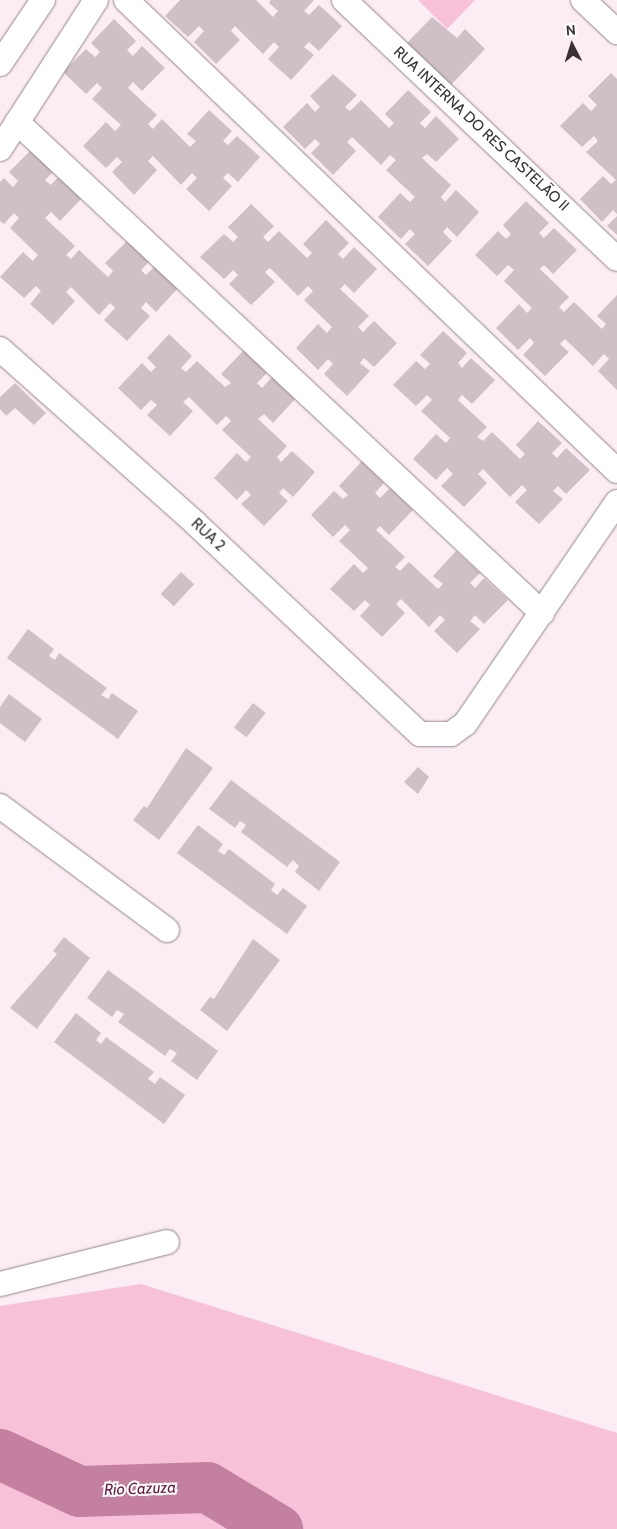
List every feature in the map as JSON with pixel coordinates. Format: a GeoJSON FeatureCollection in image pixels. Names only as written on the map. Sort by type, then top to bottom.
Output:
{"type":"FeatureCollection","features":[{"type":"Feature","properties":{"kind":"street"},"geometry":{"type":"LineString","coordinates":[[0,64],[43,0]]}},
{"type":"Feature","properties":{"kind":"street"},"geometry":{"type":"LineString","coordinates":[[0,149],[96,0]]}},
{"type":"Feature","properties":{"kind":"street"},"geometry":{"type":"LineString","coordinates":[[126,0],[617,471]]}},
{"type":"Feature","properties":{"kind":"street","name":"RUA INTERNA DO RES CASTELÃO II"},"geometry":{"type":"LineString","coordinates":[[344,0],[617,258]]}},
{"type":"Feature","properties":{"kind":"street"},"geometry":{"type":"LineString","coordinates":[[582,0],[617,32]]}},
{"type":"Feature","properties":{"kind":"street"},"geometry":{"type":"LineString","coordinates":[[17,122],[542,612],[617,502]]}},
{"type":"Feature","properties":{"kind":"street","name":"RUA 2"},"geometry":{"type":"LineString","coordinates":[[0,349],[195,523],[411,728],[436,737],[465,724],[542,612]]}},
{"type":"Feature","properties":{"kind":"street"},"geometry":{"type":"LineString","coordinates":[[0,806],[167,930]]}},
{"type":"Feature","properties":{"kind":"street"},"geometry":{"type":"LineString","coordinates":[[0,1284],[167,1242]]}},
{"type":"Feature","properties":{"kind":"shaded area"},"geometry":{"type":"Polygon","coordinates":[[[418,0],[475,0],[447,29],[418,0]]]}},
{"type":"Feature","properties":{"kind":"shaded area"},"geometry":{"type":"Polygon","coordinates":[[[141,1284],[617,1433],[617,1529],[0,1529],[0,1306],[141,1284]]]}},
{"type":"Feature","properties":{"kind":"building"},"geometry":{"type":"Polygon","coordinates":[[[180,0],[256,0],[273,17],[278,11],[269,3],[271,0],[314,0],[304,11],[309,15],[319,5],[342,26],[319,51],[309,42],[304,47],[314,55],[291,80],[268,59],[279,47],[274,42],[263,54],[235,26],[231,31],[240,40],[216,64],[194,42],[204,31],[199,26],[188,37],[165,16],[180,0]]]}},
{"type":"Feature","properties":{"kind":"building"},"geometry":{"type":"Polygon","coordinates":[[[432,17],[457,38],[465,29],[485,49],[451,85],[407,43],[432,17]]]}},
{"type":"Feature","properties":{"kind":"building"},"geometry":{"type":"Polygon","coordinates":[[[114,19],[136,41],[127,50],[133,56],[142,46],[165,68],[142,91],[133,82],[128,88],[157,115],[148,124],[153,129],[162,119],[190,147],[196,141],[187,134],[209,110],[232,131],[223,141],[228,145],[237,136],[260,157],[238,182],[228,173],[223,178],[232,186],[209,211],[186,189],[197,178],[192,173],[181,185],[153,156],[148,161],[157,170],[134,195],[112,172],[122,162],[117,157],[106,168],[83,146],[106,122],[115,131],[121,125],[92,99],[102,88],[97,83],[86,94],[63,72],[86,49],[95,57],[100,52],[91,43],[114,19]]]}},
{"type":"Feature","properties":{"kind":"building"},"geometry":{"type":"Polygon","coordinates":[[[611,73],[617,79],[617,214],[613,210],[602,222],[580,199],[603,176],[611,184],[616,180],[586,152],[598,141],[594,136],[582,147],[560,126],[583,103],[591,111],[597,105],[588,96],[611,73]]]}},
{"type":"Feature","properties":{"kind":"building"},"geometry":{"type":"Polygon","coordinates":[[[333,74],[357,95],[345,107],[350,111],[361,100],[389,128],[394,123],[385,114],[408,90],[431,112],[420,123],[425,128],[436,116],[459,139],[436,162],[427,154],[422,158],[451,185],[441,197],[445,202],[456,190],[479,212],[457,237],[447,227],[443,232],[452,241],[428,266],[405,244],[415,234],[410,229],[401,239],[378,217],[400,193],[410,202],[415,197],[386,170],[396,160],[390,155],[381,165],[352,137],[347,142],[356,151],[333,175],[311,153],[320,144],[315,139],[305,149],[283,127],[307,103],[315,112],[320,107],[310,96],[333,74]]]}},
{"type":"Feature","properties":{"kind":"building"},"geometry":{"type":"Polygon","coordinates":[[[32,149],[55,170],[45,180],[51,185],[60,175],[83,197],[60,221],[51,212],[45,218],[75,246],[66,255],[71,259],[79,250],[108,277],[113,271],[105,263],[128,240],[150,261],[141,270],[146,275],[155,266],[178,288],[156,312],[146,302],[141,308],[150,316],[127,341],[104,320],[115,308],[110,303],[99,315],[71,287],[66,292],[75,301],[53,325],[30,304],[41,291],[36,286],[24,298],[0,277],[23,252],[33,261],[38,255],[10,228],[19,218],[14,213],[4,224],[0,221],[0,182],[4,178],[13,187],[18,181],[9,172],[32,149]]]}},
{"type":"Feature","properties":{"kind":"building"},"geometry":{"type":"Polygon","coordinates":[[[526,201],[549,223],[539,233],[544,238],[554,228],[577,250],[553,274],[544,265],[540,269],[569,297],[559,307],[564,312],[574,302],[602,329],[606,324],[597,316],[617,295],[617,390],[598,371],[609,359],[604,354],[593,366],[565,339],[560,344],[569,352],[545,376],[523,355],[534,343],[530,338],[518,350],[496,328],[519,304],[527,313],[532,308],[504,281],[514,270],[508,265],[497,276],[475,255],[498,231],[506,239],[511,234],[503,225],[526,201]]]}},
{"type":"Feature","properties":{"kind":"building"},"geometry":{"type":"Polygon","coordinates":[[[251,204],[274,226],[263,237],[268,242],[279,231],[307,258],[312,253],[303,244],[326,220],[349,243],[338,254],[343,259],[354,247],[377,269],[354,293],[345,284],[340,289],[369,316],[358,327],[363,332],[374,321],[397,343],[374,367],[364,358],[360,363],[370,371],[347,396],[324,374],[333,364],[328,359],[318,370],[296,348],[318,324],[327,333],[332,327],[304,300],[313,291],[308,286],[298,296],[270,268],[265,272],[275,282],[251,305],[229,284],[238,275],[233,270],[224,279],[200,257],[224,234],[233,242],[238,237],[228,227],[251,204]]]}},
{"type":"Feature","properties":{"kind":"building"},"geometry":{"type":"Polygon","coordinates":[[[617,216],[617,235],[607,226],[617,216]]]}},
{"type":"Feature","properties":{"kind":"building"},"geometry":{"type":"Polygon","coordinates":[[[443,331],[467,353],[458,363],[462,368],[471,358],[495,380],[472,404],[462,395],[458,400],[487,427],[477,437],[483,441],[492,432],[520,459],[525,454],[516,445],[538,421],[562,443],[552,453],[557,458],[566,448],[590,470],[566,494],[558,486],[553,491],[563,499],[539,524],[515,502],[527,490],[522,485],[510,497],[483,469],[478,474],[487,483],[464,507],[441,486],[453,474],[447,468],[436,480],[413,459],[436,434],[446,443],[450,438],[421,411],[432,400],[427,395],[416,406],[393,385],[416,361],[425,369],[430,364],[420,355],[443,331]]]}},
{"type":"Feature","properties":{"kind":"building"},"geometry":{"type":"Polygon","coordinates":[[[169,334],[192,356],[181,368],[186,372],[197,361],[225,387],[231,383],[221,374],[244,350],[267,373],[257,383],[262,388],[272,377],[295,399],[273,423],[264,414],[258,419],[287,446],[277,457],[281,462],[292,451],[315,472],[293,497],[283,488],[279,493],[288,501],[264,526],[241,504],[251,495],[246,490],[237,500],[214,478],[237,453],[246,462],[251,457],[222,430],[231,421],[226,416],[217,425],[189,397],[183,402],[193,411],[170,436],[147,415],[157,405],[151,400],[141,410],[118,388],[142,363],[151,372],[156,367],[147,358],[169,334]]]}},
{"type":"Feature","properties":{"kind":"building"},"geometry":{"type":"Polygon","coordinates":[[[15,383],[46,413],[34,425],[15,408],[6,416],[0,409],[0,397],[15,383]]]}},
{"type":"Feature","properties":{"kind":"building"},"geometry":{"type":"Polygon","coordinates":[[[362,461],[384,483],[375,493],[380,498],[390,488],[413,510],[389,535],[380,526],[376,530],[405,557],[395,567],[400,571],[409,562],[438,589],[443,584],[433,576],[456,551],[480,573],[470,583],[475,588],[484,578],[508,600],[484,624],[475,615],[470,621],[480,629],[457,653],[434,631],[445,620],[440,615],[429,627],[401,599],[396,604],[405,613],[382,637],[360,616],[370,605],[365,600],[354,611],[330,589],[354,564],[363,573],[368,568],[339,541],[350,530],[345,525],[333,537],[311,515],[334,491],[343,499],[348,495],[339,486],[362,461]]]}},
{"type":"Feature","properties":{"kind":"building"},"geometry":{"type":"Polygon","coordinates":[[[181,572],[194,584],[174,606],[161,594],[181,572]]]}},
{"type":"Feature","properties":{"kind":"building"},"geometry":{"type":"Polygon","coordinates":[[[28,629],[54,649],[49,656],[55,660],[59,653],[107,688],[101,695],[108,699],[112,693],[138,711],[118,739],[7,658],[28,629]]]}},
{"type":"Feature","properties":{"kind":"building"},"geometry":{"type":"Polygon","coordinates":[[[9,694],[42,719],[25,742],[0,723],[0,707],[9,694]]]}},
{"type":"Feature","properties":{"kind":"building"},"geometry":{"type":"Polygon","coordinates":[[[253,703],[266,713],[247,737],[234,727],[253,703]]]}},
{"type":"Feature","properties":{"kind":"building"},"geometry":{"type":"Polygon","coordinates":[[[186,748],[213,768],[159,840],[133,820],[144,806],[147,808],[186,748]]]}},
{"type":"Feature","properties":{"kind":"building"},"geometry":{"type":"Polygon","coordinates":[[[418,767],[429,777],[418,794],[404,782],[418,767]]]}},
{"type":"Feature","properties":{"kind":"building"},"geometry":{"type":"Polygon","coordinates":[[[231,780],[340,862],[319,891],[295,872],[299,866],[293,860],[287,867],[241,832],[246,825],[240,821],[235,828],[209,809],[231,780]]]}},
{"type":"Feature","properties":{"kind":"building"},"geometry":{"type":"Polygon","coordinates":[[[198,825],[223,844],[218,851],[224,855],[229,849],[275,884],[271,890],[277,895],[283,888],[307,906],[287,934],[177,853],[198,825]]]}},
{"type":"Feature","properties":{"kind":"building"},"geometry":{"type":"Polygon","coordinates":[[[64,937],[90,958],[37,1029],[10,1008],[57,954],[53,951],[64,937]]]}},
{"type":"Feature","properties":{"kind":"building"},"geometry":{"type":"Polygon","coordinates":[[[253,939],[280,960],[227,1031],[200,1010],[210,997],[214,999],[253,939]]]}},
{"type":"Feature","properties":{"kind":"building"},"geometry":{"type":"Polygon","coordinates":[[[108,970],[218,1051],[197,1080],[171,1061],[177,1053],[170,1049],[165,1056],[118,1022],[124,1014],[117,1010],[112,1017],[87,998],[108,970]]]}},
{"type":"Feature","properties":{"kind":"building"},"geometry":{"type":"Polygon","coordinates":[[[76,1013],[101,1033],[96,1040],[101,1044],[106,1037],[154,1072],[148,1079],[155,1084],[160,1077],[185,1095],[164,1124],[54,1042],[76,1013]]]}},
{"type":"Feature","properties":{"kind":"waterway","name":"Rio Cazuza"},"geometry":{"type":"LineString","coordinates":[[0,1454],[79,1491],[207,1487],[277,1529]]}}]}
